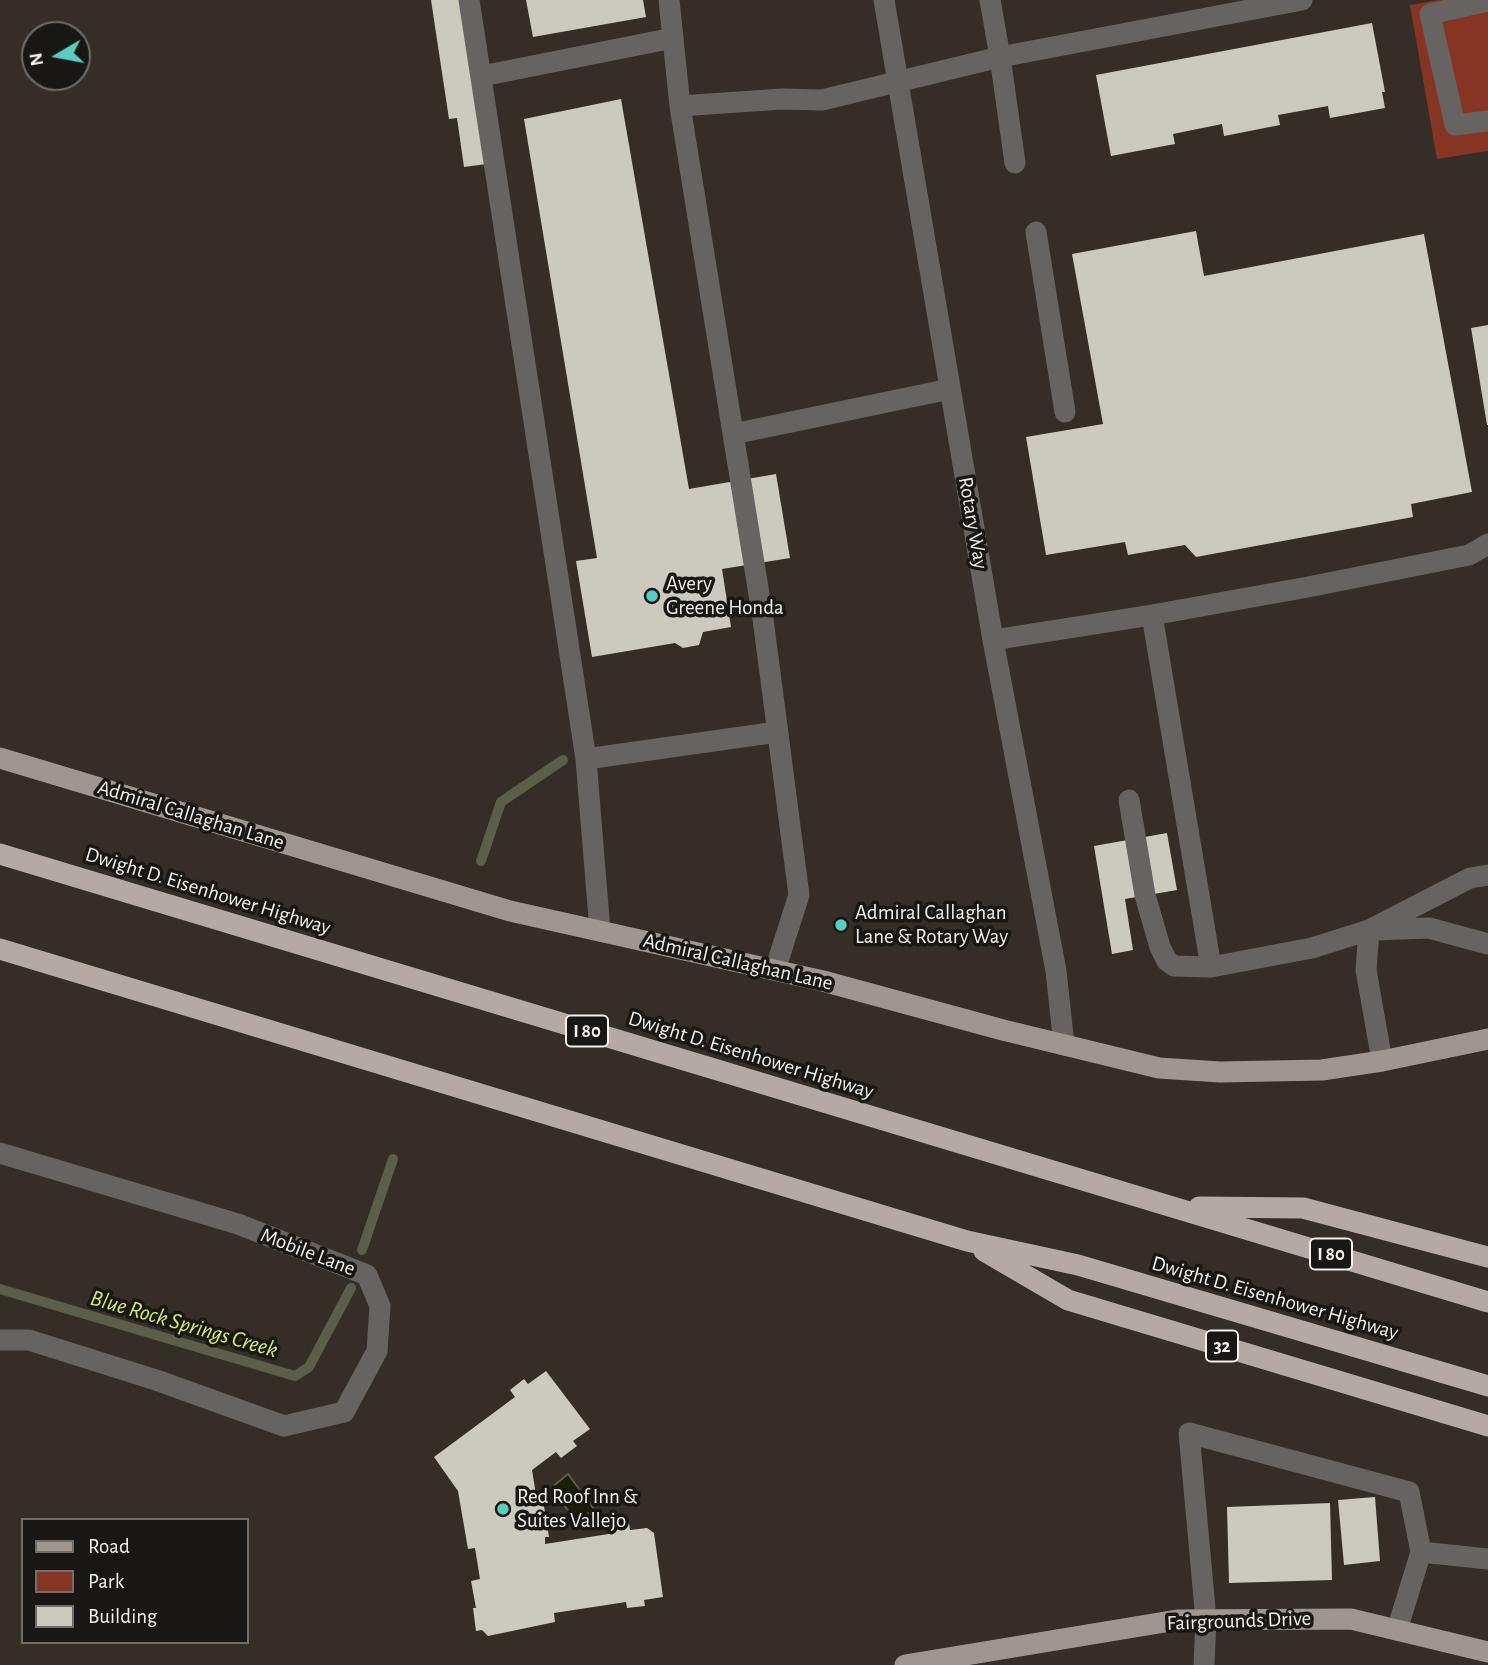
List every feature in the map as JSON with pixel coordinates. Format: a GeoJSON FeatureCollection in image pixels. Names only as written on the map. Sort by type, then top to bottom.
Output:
{"type":"FeatureCollection","features":[{"type":"Feature","properties":{"kind":"highway","name":"Dwight D. Eisenhower Highway"},"geometry":{"type":"LineString","coordinates":[[0,854],[1488,1302]]}},
{"type":"Feature","properties":{"kind":"highway","name":"Dwight D. Eisenhower Highway"},"geometry":{"type":"LineString","coordinates":[[0,950],[967,1241],[1078,1265],[1488,1387]]}},
{"type":"Feature","properties":{"kind":"highway"},"geometry":{"type":"LineString","coordinates":[[1174,1207],[1303,1208],[1488,1257]]}},
{"type":"Feature","properties":{"kind":"highway","name":"32"},"geometry":{"type":"LineString","coordinates":[[967,1241],[1068,1300],[1488,1426]]}},
{"type":"Feature","properties":{"kind":"main road","name":"Admiral Callaghan Lane"},"geometry":{"type":"LineString","coordinates":[[0,758],[510,911],[861,990],[1159,1068],[1220,1072],[1322,1070],[1382,1061],[1488,1039]]}},
{"type":"Feature","properties":{"kind":"main road","name":"Fairgrounds Drive"},"geometry":{"type":"LineString","coordinates":[[906,1665],[1177,1620],[1351,1619],[1488,1652]]}},
{"type":"Feature","properties":{"kind":"street"},"geometry":{"type":"LineString","coordinates":[[469,0],[586,759],[600,931]]}},
{"type":"Feature","properties":{"kind":"street"},"geometry":{"type":"LineString","coordinates":[[669,0],[680,106],[763,619],[799,895],[775,970]]}},
{"type":"Feature","properties":{"kind":"street","name":"Rotary Way"},"geometry":{"type":"LineString","coordinates":[[884,0],[993,640],[1056,971],[1064,1045]]}},
{"type":"Feature","properties":{"kind":"street"},"geometry":{"type":"LineString","coordinates":[[989,0],[1016,163]]}},
{"type":"Feature","properties":{"kind":"street"},"geometry":{"type":"LineString","coordinates":[[680,106],[782,99],[822,100],[1000,57],[1302,0]]}},
{"type":"Feature","properties":{"kind":"street"},"geometry":{"type":"LineString","coordinates":[[1488,1],[1430,14],[1455,125],[1488,121]]}},
{"type":"Feature","properties":{"kind":"street"},"geometry":{"type":"LineString","coordinates":[[482,75],[673,38]]}},
{"type":"Feature","properties":{"kind":"street"},"geometry":{"type":"LineString","coordinates":[[1036,232],[1065,412]]}},
{"type":"Feature","properties":{"kind":"street"},"geometry":{"type":"LineString","coordinates":[[733,434],[950,389]]}},
{"type":"Feature","properties":{"kind":"street"},"geometry":{"type":"LineString","coordinates":[[993,640],[1152,615],[1469,555],[1488,544]]}},
{"type":"Feature","properties":{"kind":"street"},"geometry":{"type":"LineString","coordinates":[[1152,615],[1211,967]]}},
{"type":"Feature","properties":{"kind":"street"},"geometry":{"type":"LineString","coordinates":[[586,759],[777,732]]}},
{"type":"Feature","properties":{"kind":"street"},"geometry":{"type":"LineString","coordinates":[[1129,800],[1145,895],[1160,947],[1167,961],[1174,966],[1211,967],[1312,948],[1368,930],[1470,878],[1488,875]]}},
{"type":"Feature","properties":{"kind":"street"},"geometry":{"type":"LineString","coordinates":[[1368,930],[1429,928],[1488,944]]}},
{"type":"Feature","properties":{"kind":"street"},"geometry":{"type":"LineString","coordinates":[[1368,930],[1366,970],[1382,1061]]}},
{"type":"Feature","properties":{"kind":"street","name":"Mobile Lane"},"geometry":{"type":"LineString","coordinates":[[0,1153],[238,1224],[367,1275],[380,1306],[377,1351],[344,1412],[284,1426],[29,1340],[0,1340]]}},
{"type":"Feature","properties":{"kind":"street"},"geometry":{"type":"LineString","coordinates":[[1204,1665],[1206,1620],[1189,1433],[1409,1492],[1421,1552],[1397,1630]]}},
{"type":"Feature","properties":{"kind":"street"},"geometry":{"type":"LineString","coordinates":[[1421,1552],[1488,1559]]}},
{"type":"Feature","properties":{"kind":"green space"},"geometry":{"type":"Polygon","coordinates":[[[1438,0],[1488,0],[1488,151],[1437,159],[1410,5],[1438,0]]]}},
{"type":"Feature","properties":{"kind":"shaded area"},"geometry":{"type":"Polygon","coordinates":[[[568,1474],[594,1509],[577,1522],[551,1488],[568,1474]]]}},
{"type":"Feature","properties":{"kind":"building"},"geometry":{"type":"Polygon","coordinates":[[[431,0],[469,0],[494,163],[464,167],[457,118],[449,119],[431,0]]]}},
{"type":"Feature","properties":{"kind":"building"},"geometry":{"type":"Polygon","coordinates":[[[526,0],[643,0],[646,17],[533,37],[526,0]]]}},
{"type":"Feature","properties":{"kind":"building"},"geometry":{"type":"Polygon","coordinates":[[[1372,23],[1385,92],[1382,92],[1385,108],[1330,118],[1328,106],[1278,115],[1280,125],[1224,136],[1222,124],[1173,134],[1175,144],[1111,156],[1096,75],[1372,23]]]}},
{"type":"Feature","properties":{"kind":"building"},"geometry":{"type":"Polygon","coordinates":[[[621,99],[689,489],[776,474],[790,558],[722,569],[731,627],[703,632],[699,645],[683,648],[675,643],[592,657],[576,561],[597,558],[524,119],[621,99]]]}},
{"type":"Feature","properties":{"kind":"building"},"geometry":{"type":"Polygon","coordinates":[[[1196,231],[1204,276],[1424,234],[1472,492],[1411,504],[1413,517],[1196,557],[1185,545],[1128,555],[1125,542],[1046,555],[1026,437],[1103,424],[1072,254],[1196,231]]]}},
{"type":"Feature","properties":{"kind":"building"},"geometry":{"type":"Polygon","coordinates":[[[1488,325],[1488,425],[1487,425],[1471,328],[1488,325]]]}},
{"type":"Feature","properties":{"kind":"building"},"geometry":{"type":"Polygon","coordinates":[[[1167,833],[1177,890],[1125,899],[1133,950],[1112,954],[1094,846],[1167,833]]]}},
{"type":"Feature","properties":{"kind":"building","name":"Red Roof Inn & Suites Vallejo"},"geometry":{"type":"Polygon","coordinates":[[[546,1371],[590,1429],[573,1441],[577,1446],[561,1458],[556,1452],[532,1470],[536,1495],[542,1494],[549,1537],[545,1537],[545,1544],[615,1533],[613,1525],[629,1523],[630,1530],[647,1528],[654,1533],[663,1597],[644,1600],[645,1606],[627,1608],[626,1602],[554,1613],[555,1622],[488,1636],[482,1630],[476,1631],[473,1608],[476,1608],[471,1581],[480,1579],[475,1548],[468,1549],[458,1491],[434,1457],[515,1397],[510,1390],[524,1379],[528,1384],[546,1371]]]}},
{"type":"Feature","properties":{"kind":"building"},"geometry":{"type":"Polygon","coordinates":[[[1375,1497],[1380,1561],[1344,1565],[1338,1500],[1375,1497]]]}},
{"type":"Feature","properties":{"kind":"building"},"geometry":{"type":"Polygon","coordinates":[[[1330,1503],[1332,1580],[1229,1583],[1227,1507],[1330,1503]]]}},
{"type":"Feature","properties":{"kind":"waterway"},"geometry":{"type":"LineString","coordinates":[[481,861],[501,802],[563,760]]}},
{"type":"Feature","properties":{"kind":"waterway"},"geometry":{"type":"LineString","coordinates":[[362,1250],[393,1159]]}},
{"type":"Feature","properties":{"kind":"waterway","name":"Blue Rock Springs Creek"},"geometry":{"type":"LineString","coordinates":[[0,1289],[295,1376],[309,1367],[351,1288]]}},
{"type":"Feature","properties":{"kind":"place","name":"Avery Greene Honda"},"geometry":{"type":"Point","coordinates":[652,596]}},
{"type":"Feature","properties":{"kind":"place","name":"Admiral Callaghan Lane & Rotary Way"},"geometry":{"type":"Point","coordinates":[841,925]}},
{"type":"Feature","properties":{"kind":"place","name":"Red Roof Inn & Suites Vallejo"},"geometry":{"type":"Point","coordinates":[503,1509]}}]}
